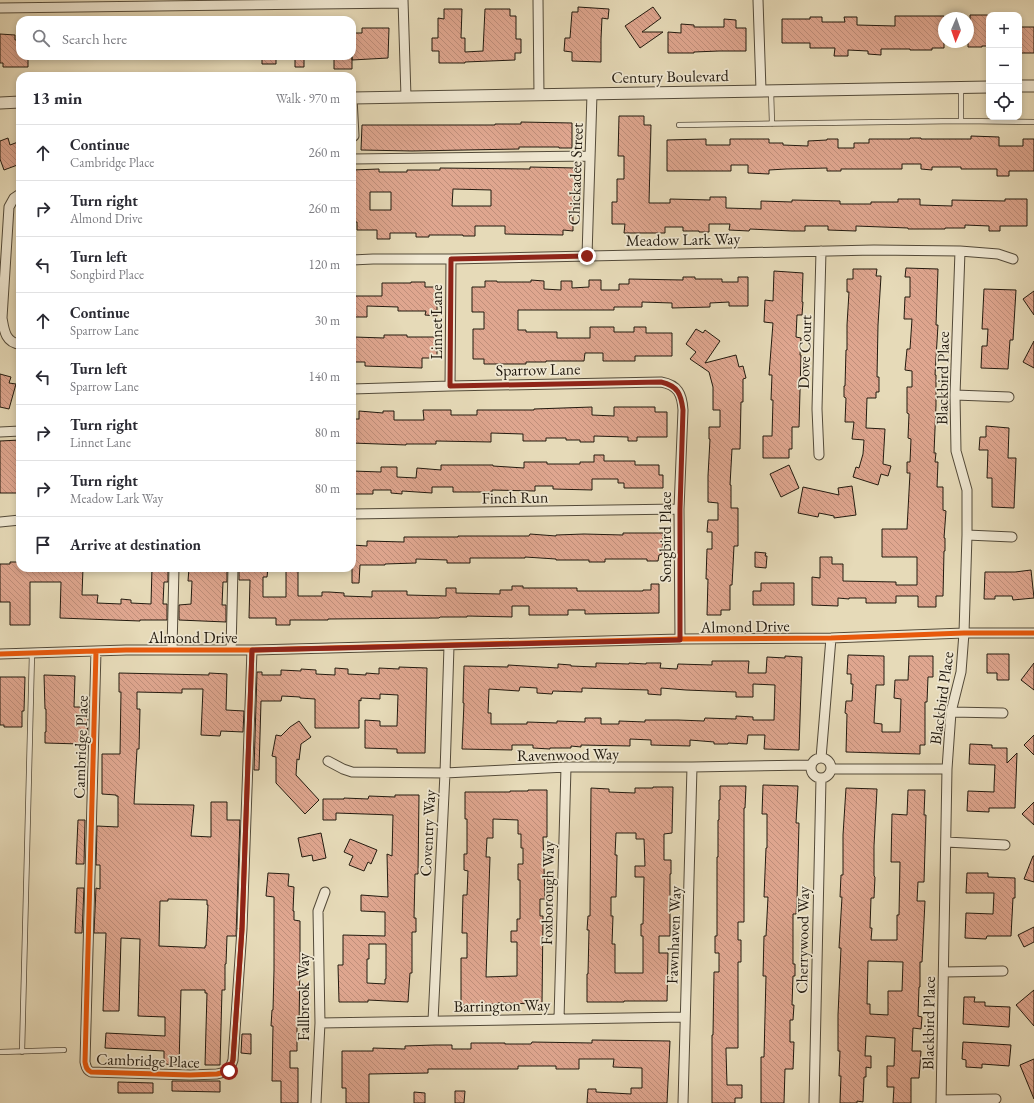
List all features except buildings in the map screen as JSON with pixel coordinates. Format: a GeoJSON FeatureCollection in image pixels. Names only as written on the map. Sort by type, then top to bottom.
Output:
{"type":"FeatureCollection","features":[{"type":"Feature","properties":{"kind":"street"},"geometry":{"type":"LineString","coordinates":[[538,0],[539,94]]}},
{"type":"Feature","properties":{"kind":"street"},"geometry":{"type":"LineString","coordinates":[[758,0],[766,90]]}},
{"type":"Feature","properties":{"kind":"street"},"geometry":{"type":"LineString","coordinates":[[0,8],[403,1],[406,97]]}},
{"type":"Feature","properties":{"kind":"street","name":"Century Boulevard"},"geometry":{"type":"LineString","coordinates":[[356,98],[986,86]]}},
{"type":"Feature","properties":{"kind":"street"},"geometry":{"type":"LineString","coordinates":[[1022,86],[1034,86]]}},
{"type":"Feature","properties":{"kind":"street","name":"Chickadee Street"},"geometry":{"type":"LineString","coordinates":[[587,256],[592,94]]}},
{"type":"Feature","properties":{"kind":"street"},"geometry":{"type":"LineString","coordinates":[[0,103],[16,102]]}},
{"type":"Feature","properties":{"kind":"street"},"geometry":{"type":"LineString","coordinates":[[356,160],[590,156]]}},
{"type":"Feature","properties":{"kind":"street"},"geometry":{"type":"LineString","coordinates":[[16,197],[8,207],[2,318],[4,332],[7,337],[16,344]]}},
{"type":"Feature","properties":{"kind":"street","name":"Meadow Lark Way"},"geometry":{"type":"LineString","coordinates":[[356,260],[874,250],[960,251],[998,254],[1013,259]]}},
{"type":"Feature","properties":{"kind":"street","name":"Dove Court"},"geometry":{"type":"LineString","coordinates":[[819,455],[817,409],[821,251]]}},
{"type":"Feature","properties":{"kind":"street","name":"Blackbird Place"},"geometry":{"type":"LineString","coordinates":[[941,1102],[947,769],[951,712],[960,672],[964,633],[967,535],[967,490],[956,451],[960,251]]}},
{"type":"Feature","properties":{"kind":"street","name":"Linnet Lane"},"geometry":{"type":"LineString","coordinates":[[450,386],[451,259]]}},
{"type":"Feature","properties":{"kind":"street","name":"Sparrow Lane"},"geometry":{"type":"LineString","coordinates":[[356,389],[661,382],[668,384],[677,390],[682,399],[682,434]]}},
{"type":"Feature","properties":{"kind":"street"},"geometry":{"type":"LineString","coordinates":[[956,395],[1009,397]]}},
{"type":"Feature","properties":{"kind":"street"},"geometry":{"type":"LineString","coordinates":[[0,432],[16,432]]}},
{"type":"Feature","properties":{"kind":"street","name":"Songbird Place"},"geometry":{"type":"LineString","coordinates":[[680,640],[680,509],[682,434]]}},
{"type":"Feature","properties":{"kind":"street","name":"Finch Run"},"geometry":{"type":"LineString","coordinates":[[356,514],[680,509]]}},
{"type":"Feature","properties":{"kind":"street"},"geometry":{"type":"LineString","coordinates":[[0,522],[16,520]]}},
{"type":"Feature","properties":{"kind":"street"},"geometry":{"type":"LineString","coordinates":[[967,535],[1012,537]]}},
{"type":"Feature","properties":{"kind":"street"},"geometry":{"type":"LineString","coordinates":[[172,649],[174,572]]}},
{"type":"Feature","properties":{"kind":"street"},"geometry":{"type":"LineString","coordinates":[[231,650],[233,572]]}},
{"type":"Feature","properties":{"kind":"street","name":"Almond Drive"},"geometry":{"type":"LineString","coordinates":[[0,654],[172,649],[252,650],[831,638],[964,633],[1034,633]]}},
{"type":"Feature","properties":{"kind":"street"},"geometry":{"type":"LineString","coordinates":[[820,758],[831,638]]}},
{"type":"Feature","properties":{"kind":"street","name":"Coventry Way"},"geometry":{"type":"LineString","coordinates":[[433,1021],[445,773],[449,646]]}},
{"type":"Feature","properties":{"kind":"street","name":"Cambridge Place"},"geometry":{"type":"LineString","coordinates":[[96,651],[86,1067],[88,1071],[91,1072],[190,1075],[217,1074],[229,1071],[233,1060],[242,929],[252,650]]}},
{"type":"Feature","properties":{"kind":"street"},"geometry":{"type":"LineString","coordinates":[[951,712],[1003,713]]}},
{"type":"Feature","properties":{"kind":"street"},"geometry":{"type":"LineString","coordinates":[[820,758],[824,758],[829,762],[831,769],[828,775],[820,778],[814,775],[811,766],[814,761],[820,758]]}},
{"type":"Feature","properties":{"kind":"street","name":"Ravenwood Way"},"geometry":{"type":"LineString","coordinates":[[328,761],[352,772],[445,773],[566,767],[811,766]]}},
{"type":"Feature","properties":{"kind":"street","name":"Foxborough Way"},"geometry":{"type":"LineString","coordinates":[[559,1019],[566,767]]}},
{"type":"Feature","properties":{"kind":"street","name":"Fawnhaven Way"},"geometry":{"type":"LineString","coordinates":[[683,1103],[692,767]]}},
{"type":"Feature","properties":{"kind":"street"},"geometry":{"type":"LineString","coordinates":[[831,769],[947,769]]}},
{"type":"Feature","properties":{"kind":"street","name":"Cherrywood Way"},"geometry":{"type":"LineString","coordinates":[[814,1103],[820,778]]}},
{"type":"Feature","properties":{"kind":"street"},"geometry":{"type":"LineString","coordinates":[[946,842],[1005,844]]}},
{"type":"Feature","properties":{"kind":"street","name":"Fallbrook Way"},"geometry":{"type":"LineString","coordinates":[[316,1103],[320,1024],[318,911],[325,892]]}},
{"type":"Feature","properties":{"kind":"street"},"geometry":{"type":"LineString","coordinates":[[944,972],[1003,971]]}},
{"type":"Feature","properties":{"kind":"street","name":"Barrington Way"},"geometry":{"type":"LineString","coordinates":[[320,1024],[685,1017]]}},
{"type":"Feature","properties":{"kind":"street"},"geometry":{"type":"LineString","coordinates":[[941,1102],[996,1099]]}},
{"type":"Feature","properties":{"kind":"lane"},"geometry":{"type":"LineString","coordinates":[[961,87],[961,121]]}},
{"type":"Feature","properties":{"kind":"lane"},"geometry":{"type":"LineString","coordinates":[[766,90],[772,124]]}},
{"type":"Feature","properties":{"kind":"lane"},"geometry":{"type":"LineString","coordinates":[[679,125],[961,121],[1034,122]]}},
{"type":"Feature","properties":{"kind":"lane"},"geometry":{"type":"LineString","coordinates":[[22,1052],[32,653]]}},
{"type":"Feature","properties":{"kind":"lane"},"geometry":{"type":"LineString","coordinates":[[0,1052],[64,1050]]}},
{"type":"Feature","properties":{"kind":"cycle path"},"geometry":{"type":"LineString","coordinates":[[0,654],[126,650],[252,650],[680,639],[831,638],[964,633],[1034,633]]}},
{"type":"Feature","properties":{"kind":"cycle path"},"geometry":{"type":"LineString","coordinates":[[96,651],[85,1062],[87,1069],[91,1072],[190,1075],[217,1074],[229,1071],[233,1060],[242,929],[252,650]]}},
{"type":"Feature","properties":{"kind":"route"},"geometry":{"type":"LineString","coordinates":[[229,1071],[233,1060],[242,929],[252,650],[680,640],[680,509],[683,410],[682,399],[677,390],[668,384],[661,382],[450,386],[451,259],[587,256]]}}]}
